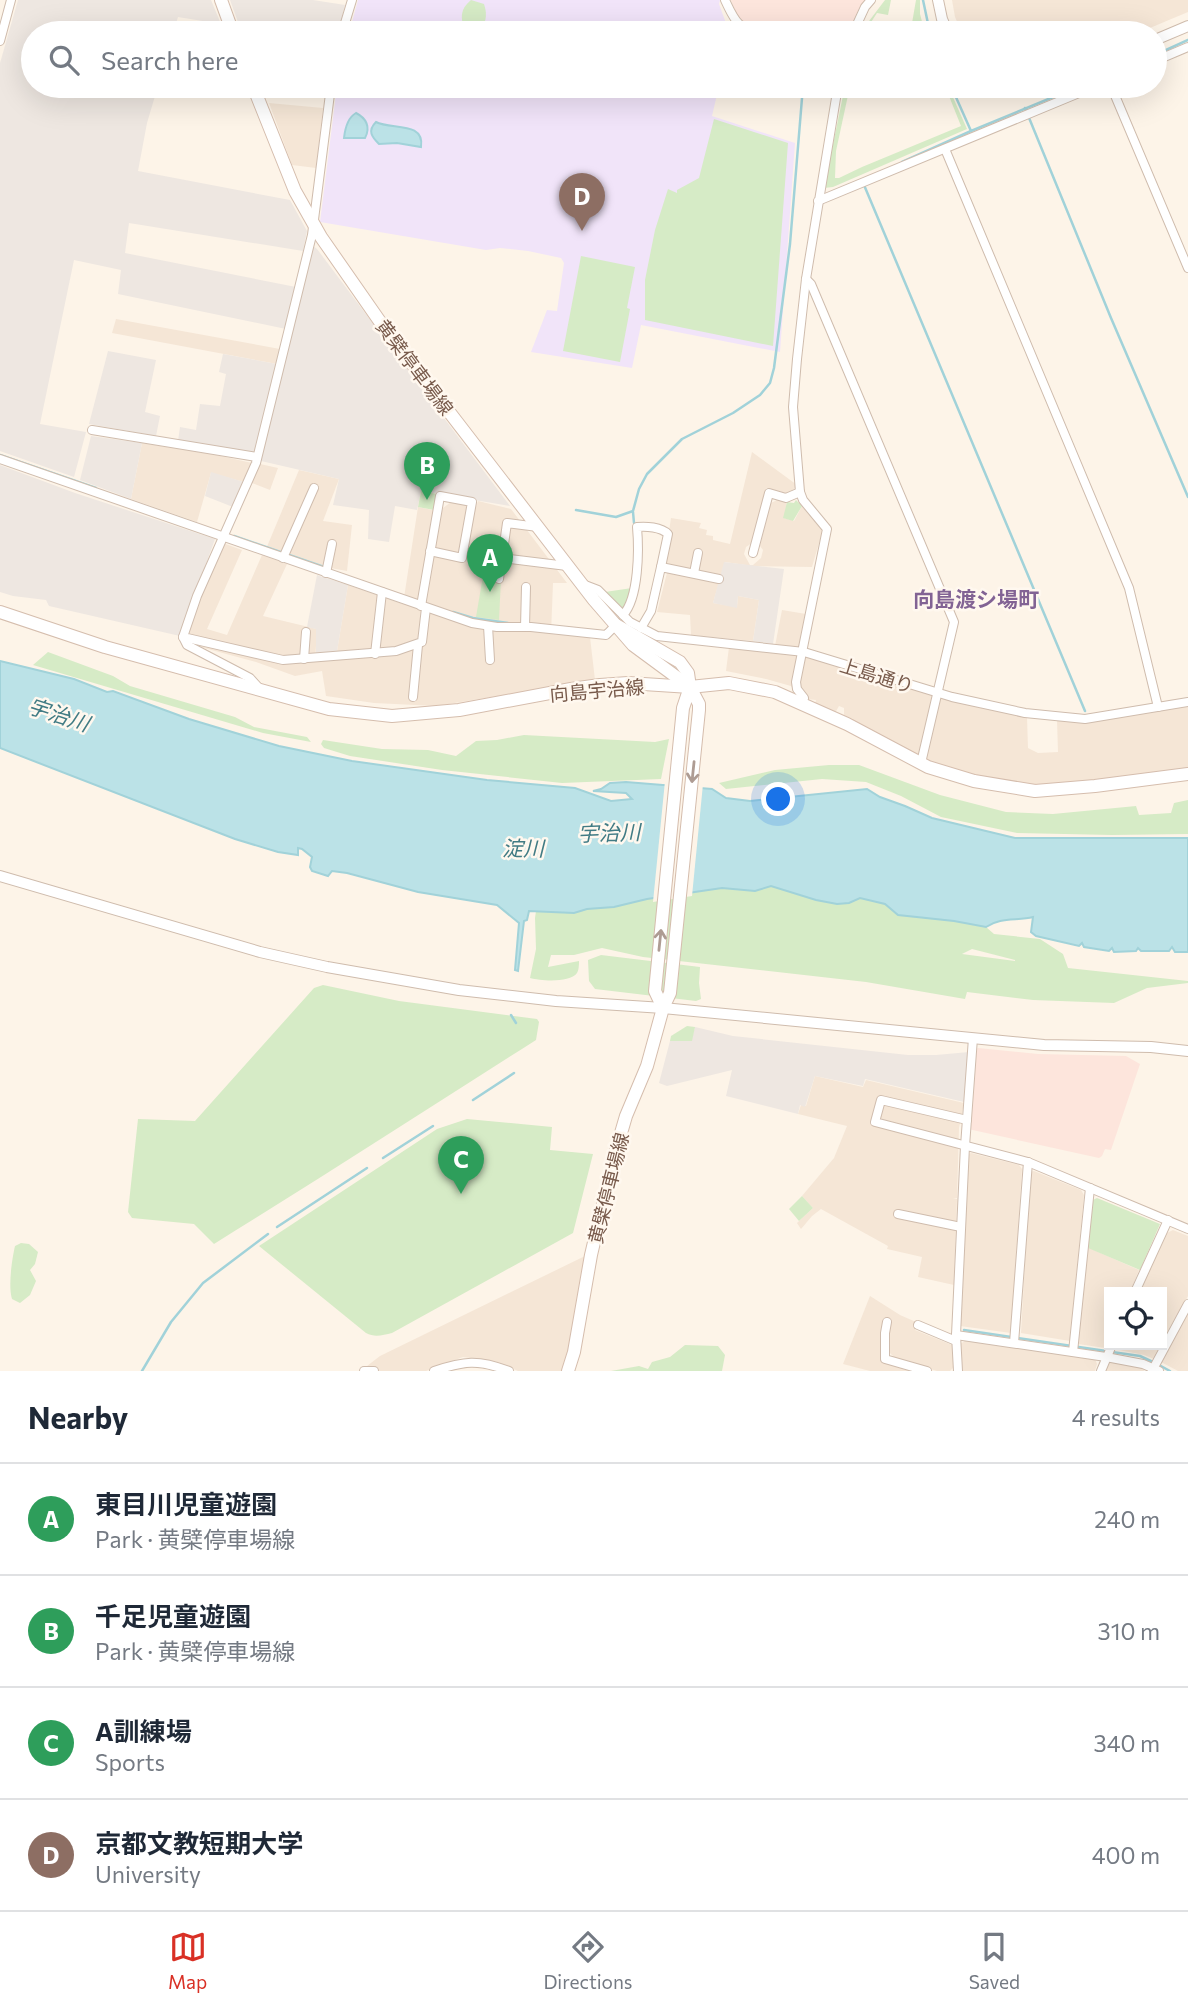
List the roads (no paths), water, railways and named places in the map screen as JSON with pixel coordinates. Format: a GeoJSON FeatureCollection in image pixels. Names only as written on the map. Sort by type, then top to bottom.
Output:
{"type":"FeatureCollection","features":[{"type":"Feature","properties":{"kind":"main road"},"geometry":{"type":"LineString","coordinates":[[221,0],[229,21]]}},
{"type":"Feature","properties":{"kind":"main road","name":"黄檗停車場線"},"geometry":{"type":"LineString","coordinates":[[258,98],[295,191],[313,223],[383,326],[582,584],[619,620],[680,662],[688,673],[690,687],[699,704],[663,995]]}},
{"type":"Feature","properties":{"kind":"main road","name":"向島宇治線"},"geometry":{"type":"LineString","coordinates":[[0,612],[105,647],[329,709],[392,716],[459,710],[628,683],[690,687],[729,683],[775,692],[847,724],[921,763],[974,781],[1035,791],[1075,789],[1188,774]]}},
{"type":"Feature","properties":{"kind":"main road","name":"黄檗停車場線"},"geometry":{"type":"LineString","coordinates":[[619,620],[633,645],[690,687]]}},
{"type":"Feature","properties":{"kind":"main road"},"geometry":{"type":"LineString","coordinates":[[650,684],[657,673],[657,662]]}},
{"type":"Feature","properties":{"kind":"main road"},"geometry":{"type":"LineString","coordinates":[[663,1009],[663,995],[655,991],[685,702],[690,687]]}},
{"type":"Feature","properties":{"kind":"main road","name":"黄檗停車場線"},"geometry":{"type":"LineString","coordinates":[[568,1371],[614,1157],[626,1116],[647,1066],[663,1009]]}},
{"type":"Feature","properties":{"kind":"street"},"geometry":{"type":"LineString","coordinates":[[0,41],[11,0]]}},
{"type":"Feature","properties":{"kind":"street"},"geometry":{"type":"LineString","coordinates":[[346,21],[352,0]]}},
{"type":"Feature","properties":{"kind":"street"},"geometry":{"type":"LineString","coordinates":[[725,0],[735,21]]}},
{"type":"Feature","properties":{"kind":"street"},"geometry":{"type":"LineString","coordinates":[[859,21],[871,0]]}},
{"type":"Feature","properties":{"kind":"street"},"geometry":{"type":"LineString","coordinates":[[938,0],[943,21]]}},
{"type":"Feature","properties":{"kind":"street"},"geometry":{"type":"LineString","coordinates":[[1167,35],[1188,26]]}},
{"type":"Feature","properties":{"kind":"street"},"geometry":{"type":"LineString","coordinates":[[1167,56],[1187,47]]}},
{"type":"Feature","properties":{"kind":"street"},"geometry":{"type":"LineString","coordinates":[[264,692],[250,678],[187,645],[183,637],[197,596],[257,457],[312,235],[329,98]]}},
{"type":"Feature","properties":{"kind":"street"},"geometry":{"type":"LineString","coordinates":[[802,704],[804,698],[797,689],[796,682],[827,529],[803,500],[800,492],[793,407],[806,279],[836,98]]}},
{"type":"Feature","properties":{"kind":"street"},"geometry":{"type":"LineString","coordinates":[[818,201],[1067,98]]}},
{"type":"Feature","properties":{"kind":"street"},"geometry":{"type":"LineString","coordinates":[[1116,98],[1188,268]]}},
{"type":"Feature","properties":{"kind":"street"},"geometry":{"type":"LineString","coordinates":[[945,149],[1129,588],[1158,707]]}},
{"type":"Feature","properties":{"kind":"street"},"geometry":{"type":"LineString","coordinates":[[806,279],[811,284],[954,622],[921,763]]}},
{"type":"Feature","properties":{"kind":"street"},"geometry":{"type":"LineString","coordinates":[[92,430],[257,457]]}},
{"type":"Feature","properties":{"kind":"street"},"geometry":{"type":"LineString","coordinates":[[0,459],[224,532],[382,592],[488,626],[525,624],[606,635],[627,611],[635,582],[638,544],[636,527],[664,530],[667,534],[651,611],[641,628]]}},
{"type":"Feature","properties":{"kind":"street"},"geometry":{"type":"LineString","coordinates":[[284,557],[314,488]]}},
{"type":"Feature","properties":{"kind":"street"},"geometry":{"type":"LineString","coordinates":[[753,553],[769,493],[786,498],[800,492]]}},
{"type":"Feature","properties":{"kind":"street"},"geometry":{"type":"LineString","coordinates":[[183,637],[283,660],[375,654],[418,645],[422,642],[422,595],[430,551],[440,496],[472,502],[463,558],[430,551]]}},
{"type":"Feature","properties":{"kind":"street"},"geometry":{"type":"LineString","coordinates":[[499,579],[507,523],[538,527]]}},
{"type":"Feature","properties":{"kind":"street"},"geometry":{"type":"LineString","coordinates":[[326,572],[331,544]]}},
{"type":"Feature","properties":{"kind":"street"},"geometry":{"type":"LineString","coordinates":[[694,573],[698,553]]}},
{"type":"Feature","properties":{"kind":"street"},"geometry":{"type":"LineString","coordinates":[[502,558],[567,566]]}},
{"type":"Feature","properties":{"kind":"street"},"geometry":{"type":"LineString","coordinates":[[661,567],[719,579]]}},
{"type":"Feature","properties":{"kind":"street"},"geometry":{"type":"LineString","coordinates":[[525,624],[526,587]]}},
{"type":"Feature","properties":{"kind":"street"},"geometry":{"type":"LineString","coordinates":[[375,654],[382,592]]}},
{"type":"Feature","properties":{"kind":"street","name":"上島通り"},"geometry":{"type":"LineString","coordinates":[[619,620],[630,622],[657,636],[804,652],[937,693],[1025,713],[1085,719],[1188,702]]}},
{"type":"Feature","properties":{"kind":"street"},"geometry":{"type":"LineString","coordinates":[[488,626],[490,660]]}},
{"type":"Feature","properties":{"kind":"street"},"geometry":{"type":"LineString","coordinates":[[304,659],[306,632]]}},
{"type":"Feature","properties":{"kind":"street"},"geometry":{"type":"LineString","coordinates":[[413,697],[418,645]]}},
{"type":"Feature","properties":{"kind":"street"},"geometry":{"type":"LineString","coordinates":[[0,876],[223,942],[327,967],[473,991],[556,1001],[1055,1045],[1152,1047],[1188,1051]]}},
{"type":"Feature","properties":{"kind":"street"},"geometry":{"type":"LineString","coordinates":[[958,1371],[956,1338],[961,1227],[973,1038]]}},
{"type":"Feature","properties":{"kind":"street"},"geometry":{"type":"LineString","coordinates":[[967,1119],[881,1100],[875,1122],[1028,1162],[1186,1228],[1188,1218]]}},
{"type":"Feature","properties":{"kind":"street"},"geometry":{"type":"LineString","coordinates":[[1014,1339],[1028,1162]]}},
{"type":"Feature","properties":{"kind":"street"},"geometry":{"type":"LineString","coordinates":[[1073,1348],[1090,1188]]}},
{"type":"Feature","properties":{"kind":"street"},"geometry":{"type":"LineString","coordinates":[[898,1214],[961,1227]]}},
{"type":"Feature","properties":{"kind":"street"},"geometry":{"type":"LineString","coordinates":[[1137,1287],[1168,1220]]}},
{"type":"Feature","properties":{"kind":"street"},"geometry":{"type":"LineString","coordinates":[[918,1325],[956,1338],[1014,1339],[1109,1351],[1156,1367],[1188,1304]]}},
{"type":"Feature","properties":{"kind":"street"},"geometry":{"type":"LineString","coordinates":[[887,1322],[885,1359],[927,1371]]}},
{"type":"Feature","properties":{"kind":"street"},"geometry":{"type":"LineString","coordinates":[[1101,1371],[1109,1351]]}},
{"type":"Feature","properties":{"kind":"street"},"geometry":{"type":"LineString","coordinates":[[434,1371],[490,1365],[509,1371]]}},
{"type":"Feature","properties":{"kind":"street"},"geometry":{"type":"LineString","coordinates":[[364,1371],[374,1371]]}},
{"type":"Feature","properties":{"kind":"water"},"geometry":{"type":"Polygon","coordinates":[[[356,113],[366,123],[368,130],[365,138],[344,138],[346,127],[356,113]]]}},
{"type":"Feature","properties":{"kind":"water"},"geometry":{"type":"Polygon","coordinates":[[[376,122],[418,133],[421,147],[397,143],[379,144],[372,134],[376,122]]]}},
{"type":"Feature","properties":{"kind":"water","name":"淀川"},"geometry":{"type":"Polygon","coordinates":[[[0,661],[74,679],[189,719],[279,746],[352,761],[487,780],[575,788],[611,801],[632,799],[626,793],[593,791],[610,783],[626,782],[712,789],[726,798],[750,801],[867,789],[932,818],[1015,838],[1188,838],[1188,952],[1175,952],[1172,947],[1169,951],[1141,951],[1138,948],[1136,951],[1114,952],[1112,948],[1109,951],[1084,947],[1082,943],[1079,946],[1036,936],[1031,932],[1033,917],[1003,920],[986,927],[898,915],[885,904],[860,898],[837,904],[816,900],[771,886],[755,891],[722,888],[574,913],[529,911],[527,920],[524,921],[518,971],[515,970],[519,923],[497,905],[418,892],[347,873],[332,871],[328,876],[312,871],[312,857],[302,849],[298,848],[298,855],[235,839],[0,748],[0,661]]]}},
{"type":"Feature","properties":{"kind":"waterway"},"geometry":{"type":"LineString","coordinates":[[923,0],[927,21]]}},
{"type":"Feature","properties":{"kind":"waterway"},"geometry":{"type":"LineString","coordinates":[[1167,50],[1188,40]]}},
{"type":"Feature","properties":{"kind":"waterway"},"geometry":{"type":"LineString","coordinates":[[576,510],[616,517],[633,511],[639,489],[647,474],[682,439],[733,413],[760,395],[770,383],[790,244],[802,98]]}},
{"type":"Feature","properties":{"kind":"waterway"},"geometry":{"type":"LineString","coordinates":[[956,98],[971,131],[1051,98]]}},
{"type":"Feature","properties":{"kind":"waterway"},"geometry":{"type":"LineString","coordinates":[[1025,108],[1188,497]]}},
{"type":"Feature","properties":{"kind":"waterway"},"geometry":{"type":"LineString","coordinates":[[902,162],[971,131]]}},
{"type":"Feature","properties":{"kind":"waterway"},"geometry":{"type":"LineString","coordinates":[[864,185],[1085,711]]}},
{"type":"Feature","properties":{"kind":"waterway"},"geometry":{"type":"LineString","coordinates":[[0,455],[96,488]]}},
{"type":"Feature","properties":{"kind":"waterway"},"geometry":{"type":"LineString","coordinates":[[633,512],[634,523]]}},
{"type":"Feature","properties":{"kind":"waterway"},"geometry":{"type":"LineString","coordinates":[[234,536],[324,567]]}},
{"type":"Feature","properties":{"kind":"waterway"},"geometry":{"type":"LineString","coordinates":[[453,612],[508,623]]}},
{"type":"Feature","properties":{"kind":"waterway"},"geometry":{"type":"LineString","coordinates":[[511,1015],[516,1023]]}},
{"type":"Feature","properties":{"kind":"waterway"},"geometry":{"type":"LineString","coordinates":[[473,1100],[514,1073]]}},
{"type":"Feature","properties":{"kind":"waterway"},"geometry":{"type":"LineString","coordinates":[[383,1158],[433,1126]]}},
{"type":"Feature","properties":{"kind":"waterway"},"geometry":{"type":"LineString","coordinates":[[277,1227],[367,1168]]}},
{"type":"Feature","properties":{"kind":"waterway"},"geometry":{"type":"LineString","coordinates":[[142,1371],[171,1322],[203,1283],[268,1234]]}},
{"type":"Feature","properties":{"kind":"waterway"},"geometry":{"type":"LineString","coordinates":[[964,1330],[1106,1351]]}},
{"type":"Feature","properties":{"kind":"waterway"},"geometry":{"type":"LineString","coordinates":[[1112,1352],[1140,1356],[1153,1362]]}},
{"type":"Feature","properties":{"kind":"waterway"},"geometry":{"type":"LineString","coordinates":[[1159,1365],[1170,1371]]}},
{"type":"Feature","properties":{"kind":"place","name":"京都文教短期大学"},"geometry":{"type":"Point","coordinates":[582,231]}},
{"type":"Feature","properties":{"kind":"place","name":"千足児童遊園"},"geometry":{"type":"Point","coordinates":[427,500]}},
{"type":"Feature","properties":{"kind":"place","name":"東目川児童遊園"},"geometry":{"type":"Point","coordinates":[490,592]}},
{"type":"Feature","properties":{"kind":"place","name":"A訓練場"},"geometry":{"type":"Point","coordinates":[461,1194]}},
{"type":"Feature","properties":{"kind":"district","name":"向島渡シ場町"},"geometry":{"type":"Point","coordinates":[976,598]}},
{"type":"Feature","properties":{"kind":"water label","name":"宇治川"},"geometry":{"type":"Point","coordinates":[59,714]}},
{"type":"Feature","properties":{"kind":"water label","name":"宇治川"},"geometry":{"type":"Point","coordinates":[609,832]}}]}
